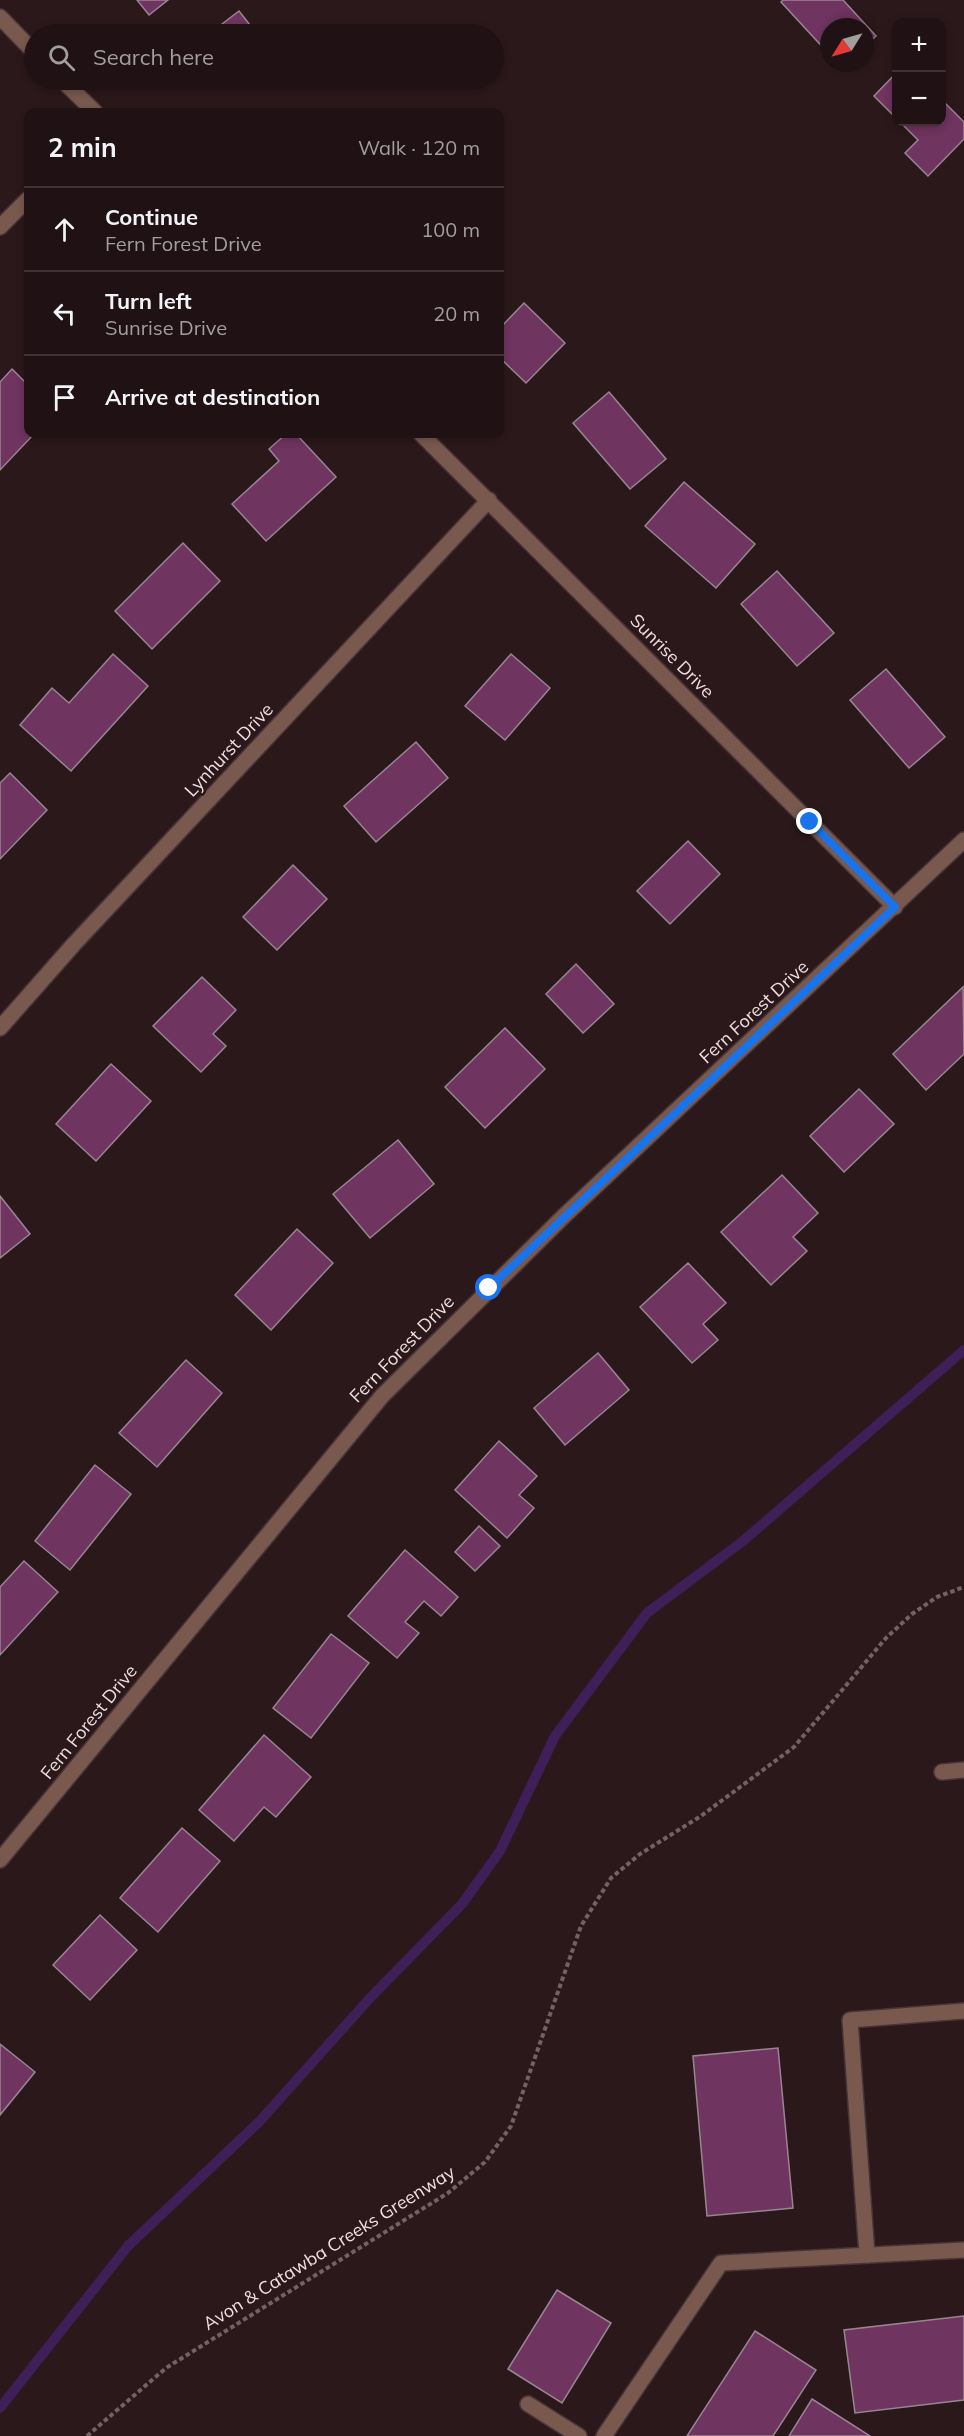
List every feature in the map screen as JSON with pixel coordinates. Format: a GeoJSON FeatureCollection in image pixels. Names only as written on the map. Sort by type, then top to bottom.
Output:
{"type":"FeatureCollection","features":[{"type":"Feature","properties":{"kind":"street"},"geometry":{"type":"LineString","coordinates":[[0,17],[24,42]]}},
{"type":"Feature","properties":{"kind":"street"},"geometry":{"type":"LineString","coordinates":[[72,90],[91,108]]}},
{"type":"Feature","properties":{"kind":"street"},"geometry":{"type":"LineString","coordinates":[[0,227],[24,203]]}},
{"type":"Feature","properties":{"kind":"street","name":"Sunrise Drive"},"geometry":{"type":"LineString","coordinates":[[425,438],[895,907]]}},
{"type":"Feature","properties":{"kind":"street","name":"Lynhurst Drive"},"geometry":{"type":"LineString","coordinates":[[0,1028],[74,944],[489,500]]}},
{"type":"Feature","properties":{"kind":"street","name":"Fern Forest Drive"},"geometry":{"type":"LineString","coordinates":[[0,1860],[382,1396],[564,1216],[964,840]]}},
{"type":"Feature","properties":{"kind":"street"},"geometry":{"type":"LineString","coordinates":[[942,1772],[964,1770]]}},
{"type":"Feature","properties":{"kind":"street"},"geometry":{"type":"LineString","coordinates":[[867,2255],[850,2020],[964,2011]]}},
{"type":"Feature","properties":{"kind":"street"},"geometry":{"type":"LineString","coordinates":[[604,2436],[722,2263],[964,2250]]}},
{"type":"Feature","properties":{"kind":"street"},"geometry":{"type":"LineString","coordinates":[[528,2404],[579,2436]]}},
{"type":"Feature","properties":{"kind":"path","name":"Avon & Catawba Creeks Greenway"},"geometry":{"type":"LineString","coordinates":[[87,2436],[166,2368],[448,2193],[485,2162],[512,2126],[580,1926],[611,1878],[640,1854],[701,1816],[794,1747],[886,1638],[912,1614],[937,1598],[964,1587]]}},
{"type":"Feature","properties":{"kind":"building"},"geometry":{"type":"Polygon","coordinates":[[[137,0],[168,0],[149,15],[137,0]]]}},
{"type":"Feature","properties":{"kind":"building"},"geometry":{"type":"Polygon","coordinates":[[[783,0],[843,0],[860,18],[820,18],[820,44],[781,2],[783,0]]]}},
{"type":"Feature","properties":{"kind":"building"},"geometry":{"type":"Polygon","coordinates":[[[239,11],[249,24],[222,24],[239,11]]]}},
{"type":"Feature","properties":{"kind":"building"},"geometry":{"type":"Polygon","coordinates":[[[892,77],[892,114],[874,96],[892,77]]]}},
{"type":"Feature","properties":{"kind":"building"},"geometry":{"type":"Polygon","coordinates":[[[946,104],[964,122],[964,139],[928,176],[905,153],[918,140],[904,126],[946,126],[946,104]]]}},
{"type":"Feature","properties":{"kind":"building"},"geometry":{"type":"Polygon","coordinates":[[[524,303],[565,343],[526,383],[504,362],[504,324],[524,303]]]}},
{"type":"Feature","properties":{"kind":"building"},"geometry":{"type":"Polygon","coordinates":[[[12,369],[24,381],[24,438],[30,438],[0,470],[0,382],[12,369]]]}},
{"type":"Feature","properties":{"kind":"building"},"geometry":{"type":"Polygon","coordinates":[[[609,392],[666,459],[630,489],[573,423],[609,392]]]}},
{"type":"Feature","properties":{"kind":"building"},"geometry":{"type":"Polygon","coordinates":[[[281,438],[300,438],[336,477],[266,541],[232,504],[279,461],[269,449],[281,438]]]}},
{"type":"Feature","properties":{"kind":"building"},"geometry":{"type":"Polygon","coordinates":[[[684,482],[755,544],[716,588],[645,526],[684,482]]]}},
{"type":"Feature","properties":{"kind":"building"},"geometry":{"type":"Polygon","coordinates":[[[183,543],[220,581],[152,649],[115,611],[183,543]]]}},
{"type":"Feature","properties":{"kind":"building"},"geometry":{"type":"Polygon","coordinates":[[[777,571],[834,633],[797,666],[741,604],[777,571]]]}},
{"type":"Feature","properties":{"kind":"building"},"geometry":{"type":"Polygon","coordinates":[[[113,654],[148,686],[71,771],[20,725],[52,688],[69,703],[113,654]]]}},
{"type":"Feature","properties":{"kind":"building"},"geometry":{"type":"Polygon","coordinates":[[[511,654],[550,688],[505,740],[465,706],[511,654]]]}},
{"type":"Feature","properties":{"kind":"building"},"geometry":{"type":"Polygon","coordinates":[[[886,669],[945,737],[909,768],[850,700],[886,669]]]}},
{"type":"Feature","properties":{"kind":"building"},"geometry":{"type":"Polygon","coordinates":[[[416,742],[448,778],[376,842],[344,806],[416,742]]]}},
{"type":"Feature","properties":{"kind":"building"},"geometry":{"type":"Polygon","coordinates":[[[10,773],[47,810],[0,859],[0,783],[10,773]]]}},
{"type":"Feature","properties":{"kind":"building"},"geometry":{"type":"Polygon","coordinates":[[[688,841],[720,874],[670,924],[637,891],[688,841]]]}},
{"type":"Feature","properties":{"kind":"building"},"geometry":{"type":"Polygon","coordinates":[[[293,865],[327,899],[277,950],[243,917],[293,865]]]}},
{"type":"Feature","properties":{"kind":"building"},"geometry":{"type":"Polygon","coordinates":[[[576,964],[614,1004],[583,1033],[546,994],[576,964]]]}},
{"type":"Feature","properties":{"kind":"building"},"geometry":{"type":"Polygon","coordinates":[[[202,977],[236,1010],[213,1034],[226,1046],[201,1072],[153,1026],[202,977]]]}},
{"type":"Feature","properties":{"kind":"building"},"geometry":{"type":"Polygon","coordinates":[[[963,987],[964,1054],[926,1090],[893,1054],[963,987]]]}},
{"type":"Feature","properties":{"kind":"building"},"geometry":{"type":"Polygon","coordinates":[[[505,1028],[545,1069],[485,1128],[445,1087],[505,1028]]]}},
{"type":"Feature","properties":{"kind":"building"},"geometry":{"type":"Polygon","coordinates":[[[111,1064],[151,1101],[96,1161],[56,1124],[111,1064]]]}},
{"type":"Feature","properties":{"kind":"building"},"geometry":{"type":"Polygon","coordinates":[[[859,1089],[894,1124],[844,1172],[810,1136],[859,1089]]]}},
{"type":"Feature","properties":{"kind":"building"},"geometry":{"type":"Polygon","coordinates":[[[398,1140],[434,1184],[370,1238],[333,1194],[398,1140]]]}},
{"type":"Feature","properties":{"kind":"building"},"geometry":{"type":"Polygon","coordinates":[[[782,1175],[818,1213],[793,1237],[807,1251],[771,1285],[721,1232],[782,1175]]]}},
{"type":"Feature","properties":{"kind":"building"},"geometry":{"type":"Polygon","coordinates":[[[0,1196],[30,1234],[0,1258],[0,1196]]]}},
{"type":"Feature","properties":{"kind":"building"},"geometry":{"type":"Polygon","coordinates":[[[297,1229],[333,1263],[271,1330],[235,1295],[297,1229]]]}},
{"type":"Feature","properties":{"kind":"building"},"geometry":{"type":"Polygon","coordinates":[[[688,1263],[726,1303],[703,1324],[718,1340],[692,1363],[640,1307],[688,1263]]]}},
{"type":"Feature","properties":{"kind":"building"},"geometry":{"type":"Polygon","coordinates":[[[598,1353],[629,1390],[565,1445],[534,1408],[598,1353]]]}},
{"type":"Feature","properties":{"kind":"building"},"geometry":{"type":"Polygon","coordinates":[[[186,1360],[222,1393],[157,1467],[119,1433],[186,1360]]]}},
{"type":"Feature","properties":{"kind":"building"},"geometry":{"type":"Polygon","coordinates":[[[499,1441],[537,1476],[519,1495],[534,1508],[507,1538],[455,1490],[499,1441]]]}},
{"type":"Feature","properties":{"kind":"building"},"geometry":{"type":"Polygon","coordinates":[[[95,1465],[131,1494],[70,1570],[35,1541],[95,1465]]]}},
{"type":"Feature","properties":{"kind":"building"},"geometry":{"type":"Polygon","coordinates":[[[479,1526],[500,1546],[475,1571],[455,1552],[479,1526]]]}},
{"type":"Feature","properties":{"kind":"building"},"geometry":{"type":"Polygon","coordinates":[[[405,1550],[458,1597],[441,1616],[424,1601],[405,1622],[419,1633],[397,1658],[348,1616],[405,1550]]]}},
{"type":"Feature","properties":{"kind":"building"},"geometry":{"type":"Polygon","coordinates":[[[24,1561],[58,1592],[0,1655],[0,1587],[24,1561]]]}},
{"type":"Feature","properties":{"kind":"building"},"geometry":{"type":"Polygon","coordinates":[[[331,1634],[369,1663],[311,1738],[273,1708],[331,1634]]]}},
{"type":"Feature","properties":{"kind":"building"},"geometry":{"type":"Polygon","coordinates":[[[264,1735],[311,1777],[276,1817],[264,1807],[234,1841],[199,1810],[264,1735]]]}},
{"type":"Feature","properties":{"kind":"building"},"geometry":{"type":"Polygon","coordinates":[[[182,1828],[220,1861],[158,1932],[120,1898],[182,1828]]]}},
{"type":"Feature","properties":{"kind":"building"},"geometry":{"type":"Polygon","coordinates":[[[100,1915],[137,1950],[90,2000],[53,1965],[100,1915]]]}},
{"type":"Feature","properties":{"kind":"building"},"geometry":{"type":"Polygon","coordinates":[[[0,2044],[35,2072],[0,2115],[0,2044]]]}},
{"type":"Feature","properties":{"kind":"building"},"geometry":{"type":"Polygon","coordinates":[[[778,2048],[793,2208],[707,2216],[693,2056],[778,2048]]]}},
{"type":"Feature","properties":{"kind":"building"},"geometry":{"type":"Polygon","coordinates":[[[557,2290],[611,2323],[562,2403],[508,2369],[557,2290]]]}},
{"type":"Feature","properties":{"kind":"building"},"geometry":{"type":"Polygon","coordinates":[[[964,2316],[964,2400],[855,2413],[844,2330],[964,2316]]]}},
{"type":"Feature","properties":{"kind":"building"},"geometry":{"type":"Polygon","coordinates":[[[755,2331],[816,2370],[773,2436],[687,2436],[755,2331]]]}},
{"type":"Feature","properties":{"kind":"building"},"geometry":{"type":"Polygon","coordinates":[[[812,2399],[870,2436],[789,2436],[812,2399]]]}},
{"type":"Feature","properties":{"kind":"waterway"},"geometry":{"type":"LineString","coordinates":[[0,2408],[128,2246],[259,2122],[370,1998],[462,1904],[500,1851],[555,1736],[647,1613],[743,1541],[964,1350]]}},
{"type":"Feature","properties":{"kind":"route"},"geometry":{"type":"LineString","coordinates":[[489,1288],[895,907],[810,822]]}}]}
